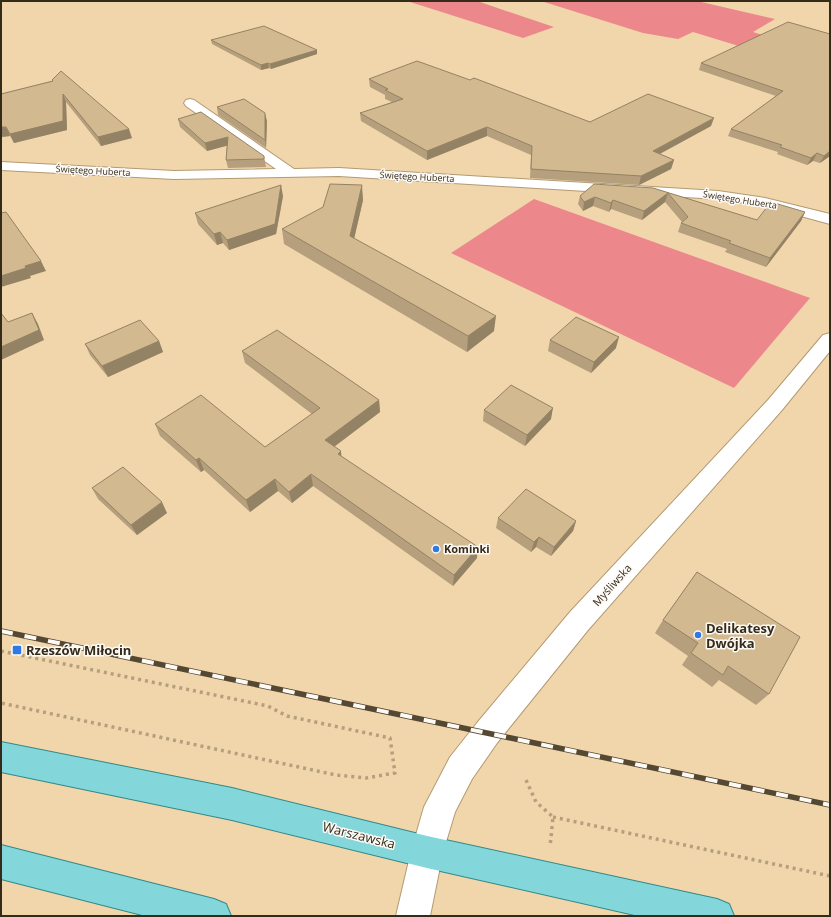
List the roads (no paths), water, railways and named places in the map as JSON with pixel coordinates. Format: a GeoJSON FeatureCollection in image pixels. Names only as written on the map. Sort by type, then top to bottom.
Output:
{"type":"FeatureCollection","features":[{"type":"Feature","properties":{"kind":"main road","name":"Warszawska"},"geometry":{"type":"LineString","coordinates":[[1,757],[232,804],[427,852],[717,916]]}},
{"type":"Feature","properties":{"kind":"main road"},"geometry":{"type":"LineString","coordinates":[[1,862],[214,916]]}},
{"type":"Feature","properties":{"kind":"street"},"geometry":{"type":"LineString","coordinates":[[190,103],[290,172]]}},
{"type":"Feature","properties":{"kind":"street","name":"Świętego Huberta"},"geometry":{"type":"LineString","coordinates":[[1,166],[174,175],[339,172],[718,194],[765,202],[830,219]]}},
{"type":"Feature","properties":{"kind":"street","name":"Myśliwska"},"geometry":{"type":"LineString","coordinates":[[413,916],[427,852],[440,807],[461,768],[487,733],[579,621],[780,400],[830,339]]}},
{"type":"Feature","properties":{"kind":"railway"},"geometry":{"type":"LineString","coordinates":[[1,631],[830,805]]}},
{"type":"Feature","properties":{"kind":"place","name":"Kominki"},"geometry":{"type":"Point","coordinates":[436,549]}},
{"type":"Feature","properties":{"kind":"place","name":"Delikatesy Dwójka"},"geometry":{"type":"Point","coordinates":[698,635]}},
{"type":"Feature","properties":{"kind":"place","name":"Rzeszów Miłocin"},"geometry":{"type":"Point","coordinates":[17,650]}}]}
